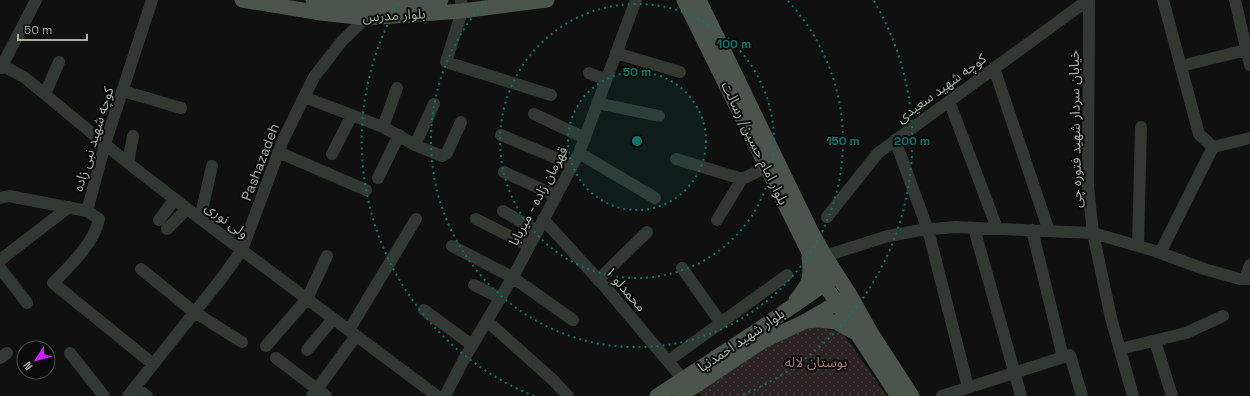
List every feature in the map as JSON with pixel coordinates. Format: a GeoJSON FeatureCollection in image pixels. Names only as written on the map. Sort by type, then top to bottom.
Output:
{"type":"FeatureCollection","features":[{"type":"Feature","properties":{"kind":"main road","name":"بلوار مدرس"},"geometry":{"type":"LineString","coordinates":[[242,0],[321,13],[366,18],[461,5],[547,0]]}},
{"type":"Feature","properties":{"kind":"main road","name":"بلوار مدرس"},"geometry":{"type":"LineString","coordinates":[[313,0],[364,4],[441,0]]}},
{"type":"Feature","properties":{"kind":"main road","name":"بلوار امام حسین/ رسالت"},"geometry":{"type":"LineString","coordinates":[[684,0],[825,285],[898,396]]}},
{"type":"Feature","properties":{"kind":"main road","name":"بلوار امام حسین/ رسالت"},"geometry":{"type":"LineString","coordinates":[[699,0],[805,219],[825,256],[850,295],[870,331],[912,396]]}},
{"type":"Feature","properties":{"kind":"main road"},"geometry":{"type":"LineString","coordinates":[[792,306],[805,288],[811,273],[808,253]]}},
{"type":"Feature","properties":{"kind":"main road","name":"بلوار شهید احمدنیا"},"geometry":{"type":"LineString","coordinates":[[684,391],[755,332],[837,276]]}},
{"type":"Feature","properties":{"kind":"main road","name":"بلوار شهید احمدنیا"},"geometry":{"type":"LineString","coordinates":[[657,396],[684,391],[763,341],[804,322],[850,295]]}},
{"type":"Feature","properties":{"kind":"main road"},"geometry":{"type":"LineString","coordinates":[[804,322],[819,320],[836,322],[857,334]]}},
{"type":"Feature","properties":{"kind":"street"},"geometry":{"type":"LineString","coordinates":[[1,68],[36,0]]}},
{"type":"Feature","properties":{"kind":"street","name":"کوچه شهید نبی زاده"},"geometry":{"type":"LineString","coordinates":[[4,197],[87,211],[105,144],[152,0]]}},
{"type":"Feature","properties":{"kind":"street","name":"قهرمان زاده - میربابا"},"geometry":{"type":"LineString","coordinates":[[445,396],[472,345],[512,277],[579,153],[636,0]]}},
{"type":"Feature","properties":{"kind":"street","name":"کوچه شهید سعیدی"},"geometry":{"type":"LineString","coordinates":[[827,217],[878,153],[1089,0]]}},
{"type":"Feature","properties":{"kind":"street","name":"خیابان سردار شهید فتوره چی"},"geometry":{"type":"LineString","coordinates":[[1089,0],[1088,187],[1093,233],[1111,318],[1133,396]]}},
{"type":"Feature","properties":{"kind":"street"},"geometry":{"type":"LineString","coordinates":[[1163,0],[1199,134],[1213,147]]}},
{"type":"Feature","properties":{"kind":"street"},"geometry":{"type":"LineString","coordinates":[[1235,0],[1248,49],[1250,65]]}},
{"type":"Feature","properties":{"kind":"street"},"geometry":{"type":"LineString","coordinates":[[461,5],[446,62],[551,95]]}},
{"type":"Feature","properties":{"kind":"street","name":"Pashazadeh"},"geometry":{"type":"LineString","coordinates":[[132,391],[221,279],[242,250],[278,152],[314,77],[342,41],[366,18]]}},
{"type":"Feature","properties":{"kind":"street"},"geometry":{"type":"LineString","coordinates":[[1181,66],[1248,49]]}},
{"type":"Feature","properties":{"kind":"street"},"geometry":{"type":"LineString","coordinates":[[616,53],[680,72]]}},
{"type":"Feature","properties":{"kind":"street"},"geometry":{"type":"LineString","coordinates":[[45,94],[59,62]]}},
{"type":"Feature","properties":{"kind":"street","name":"ولی نوری"},"geometry":{"type":"LineString","coordinates":[[1,68],[7,68],[24,77],[174,199],[437,396]]}},
{"type":"Feature","properties":{"kind":"street"},"geometry":{"type":"LineString","coordinates":[[994,68],[1050,231]]}},
{"type":"Feature","properties":{"kind":"street"},"geometry":{"type":"LineString","coordinates":[[588,73],[606,80]]}},
{"type":"Feature","properties":{"kind":"street"},"geometry":{"type":"LineString","coordinates":[[383,127],[397,88]]}},
{"type":"Feature","properties":{"kind":"street"},"geometry":{"type":"LineString","coordinates":[[123,91],[181,108]]}},
{"type":"Feature","properties":{"kind":"street"},"geometry":{"type":"LineString","coordinates":[[304,97],[383,127],[415,145],[442,156],[447,153],[461,122]]}},
{"type":"Feature","properties":{"kind":"street"},"geometry":{"type":"LineString","coordinates":[[949,101],[997,228]]}},
{"type":"Feature","properties":{"kind":"street"},"geometry":{"type":"LineString","coordinates":[[598,103],[659,116]]}},
{"type":"Feature","properties":{"kind":"street"},"geometry":{"type":"LineString","coordinates":[[415,145],[434,104]]}},
{"type":"Feature","properties":{"kind":"street"},"geometry":{"type":"LineString","coordinates":[[534,114],[585,138]]}},
{"type":"Feature","properties":{"kind":"street"},"geometry":{"type":"LineString","coordinates":[[332,154],[352,115]]}},
{"type":"Feature","properties":{"kind":"street"},"geometry":{"type":"LineString","coordinates":[[1138,246],[1141,127]]}},
{"type":"Feature","properties":{"kind":"street"},"geometry":{"type":"LineString","coordinates":[[378,178],[399,135]]}},
{"type":"Feature","properties":{"kind":"street"},"geometry":{"type":"LineString","coordinates":[[501,135],[573,165]]}},
{"type":"Feature","properties":{"kind":"street"},"geometry":{"type":"LineString","coordinates":[[128,163],[133,136]]}},
{"type":"Feature","properties":{"kind":"street"},"geometry":{"type":"LineString","coordinates":[[1160,253],[1213,147],[1250,138]]}},
{"type":"Feature","properties":{"kind":"street"},"geometry":{"type":"LineString","coordinates":[[895,140],[928,230],[968,387]]}},
{"type":"Feature","properties":{"kind":"street"},"geometry":{"type":"LineString","coordinates":[[278,152],[366,190]]}},
{"type":"Feature","properties":{"kind":"street"},"geometry":{"type":"LineString","coordinates":[[579,153],[655,198]]}},
{"type":"Feature","properties":{"kind":"street"},"geometry":{"type":"LineString","coordinates":[[676,159],[742,179]]}},
{"type":"Feature","properties":{"kind":"street"},"geometry":{"type":"LineString","coordinates":[[200,219],[212,166]]}},
{"type":"Feature","properties":{"kind":"street"},"geometry":{"type":"LineString","coordinates":[[717,220],[742,179],[767,167]]}},
{"type":"Feature","properties":{"kind":"street"},"geometry":{"type":"LineString","coordinates":[[504,172],[556,196]]}},
{"type":"Feature","properties":{"kind":"street"},"geometry":{"type":"LineString","coordinates":[[174,199],[163,225],[187,209]]}},
{"type":"Feature","properties":{"kind":"street"},"geometry":{"type":"LineString","coordinates":[[0,260],[69,207]]}},
{"type":"Feature","properties":{"kind":"street"},"geometry":{"type":"LineString","coordinates":[[502,210],[537,231]]}},
{"type":"Feature","properties":{"kind":"street"},"geometry":{"type":"LineString","coordinates":[[87,211],[99,219],[98,225],[76,260],[53,283],[153,364]]}},
{"type":"Feature","properties":{"kind":"street"},"geometry":{"type":"LineString","coordinates":[[276,358],[318,394],[416,219]]}},
{"type":"Feature","properties":{"kind":"street"},"geometry":{"type":"LineString","coordinates":[[476,219],[529,246]]}},
{"type":"Feature","properties":{"kind":"street","name":"محمدلو ۱"},"geometry":{"type":"LineString","coordinates":[[543,220],[598,280],[668,361],[684,391]]}},
{"type":"Feature","properties":{"kind":"street"},"geometry":{"type":"LineString","coordinates":[[825,256],[888,236],[920,230],[955,227],[1093,233],[1160,253],[1204,269],[1240,279],[1247,279],[1250,265]]}},
{"type":"Feature","properties":{"kind":"street"},"geometry":{"type":"LineString","coordinates":[[974,228],[1021,396]]}},
{"type":"Feature","properties":{"kind":"street"},"geometry":{"type":"LineString","coordinates":[[1032,230],[1063,357]]}},
{"type":"Feature","properties":{"kind":"street"},"geometry":{"type":"LineString","coordinates":[[598,280],[647,232]]}},
{"type":"Feature","properties":{"kind":"street"},"geometry":{"type":"LineString","coordinates":[[452,246],[512,277],[573,320]]}},
{"type":"Feature","properties":{"kind":"street"},"geometry":{"type":"LineString","coordinates":[[266,346],[307,299],[327,256]]}},
{"type":"Feature","properties":{"kind":"street"},"geometry":{"type":"LineString","coordinates":[[0,268],[27,303]]}},
{"type":"Feature","properties":{"kind":"street"},"geometry":{"type":"LineString","coordinates":[[682,268],[721,323]]}},
{"type":"Feature","properties":{"kind":"street"},"geometry":{"type":"LineString","coordinates":[[141,269],[194,312],[242,342]]}},
{"type":"Feature","properties":{"kind":"street"},"geometry":{"type":"LineString","coordinates":[[668,361],[787,275]]}},
{"type":"Feature","properties":{"kind":"street"},"geometry":{"type":"LineString","coordinates":[[474,284],[500,298]]}},
{"type":"Feature","properties":{"kind":"street"},"geometry":{"type":"LineString","coordinates":[[424,310],[472,345]]}},
{"type":"Feature","properties":{"kind":"street"},"geometry":{"type":"LineString","coordinates":[[1120,349],[1186,333],[1223,316]]}},
{"type":"Feature","properties":{"kind":"street"},"geometry":{"type":"LineString","coordinates":[[307,350],[333,319]]}},
{"type":"Feature","properties":{"kind":"street"},"geometry":{"type":"LineString","coordinates":[[487,321],[553,380],[568,396]]}},
{"type":"Feature","properties":{"kind":"street"},"geometry":{"type":"LineString","coordinates":[[1156,341],[1172,396]]}},
{"type":"Feature","properties":{"kind":"street"},"geometry":{"type":"LineString","coordinates":[[70,353],[104,396]]}},
{"type":"Feature","properties":{"kind":"street"},"geometry":{"type":"LineString","coordinates":[[942,396],[1070,355],[1082,396]]}},
{"type":"Feature","properties":{"kind":"street"},"geometry":{"type":"LineString","coordinates":[[132,391],[147,396]]}},
{"type":"Feature","properties":{"kind":"green space","name":"بوستان لاله"},"geometry":{"type":"Polygon","coordinates":[[[818,327],[843,333],[887,396],[701,396],[698,392],[783,335],[797,330],[818,327]]]}}]}
